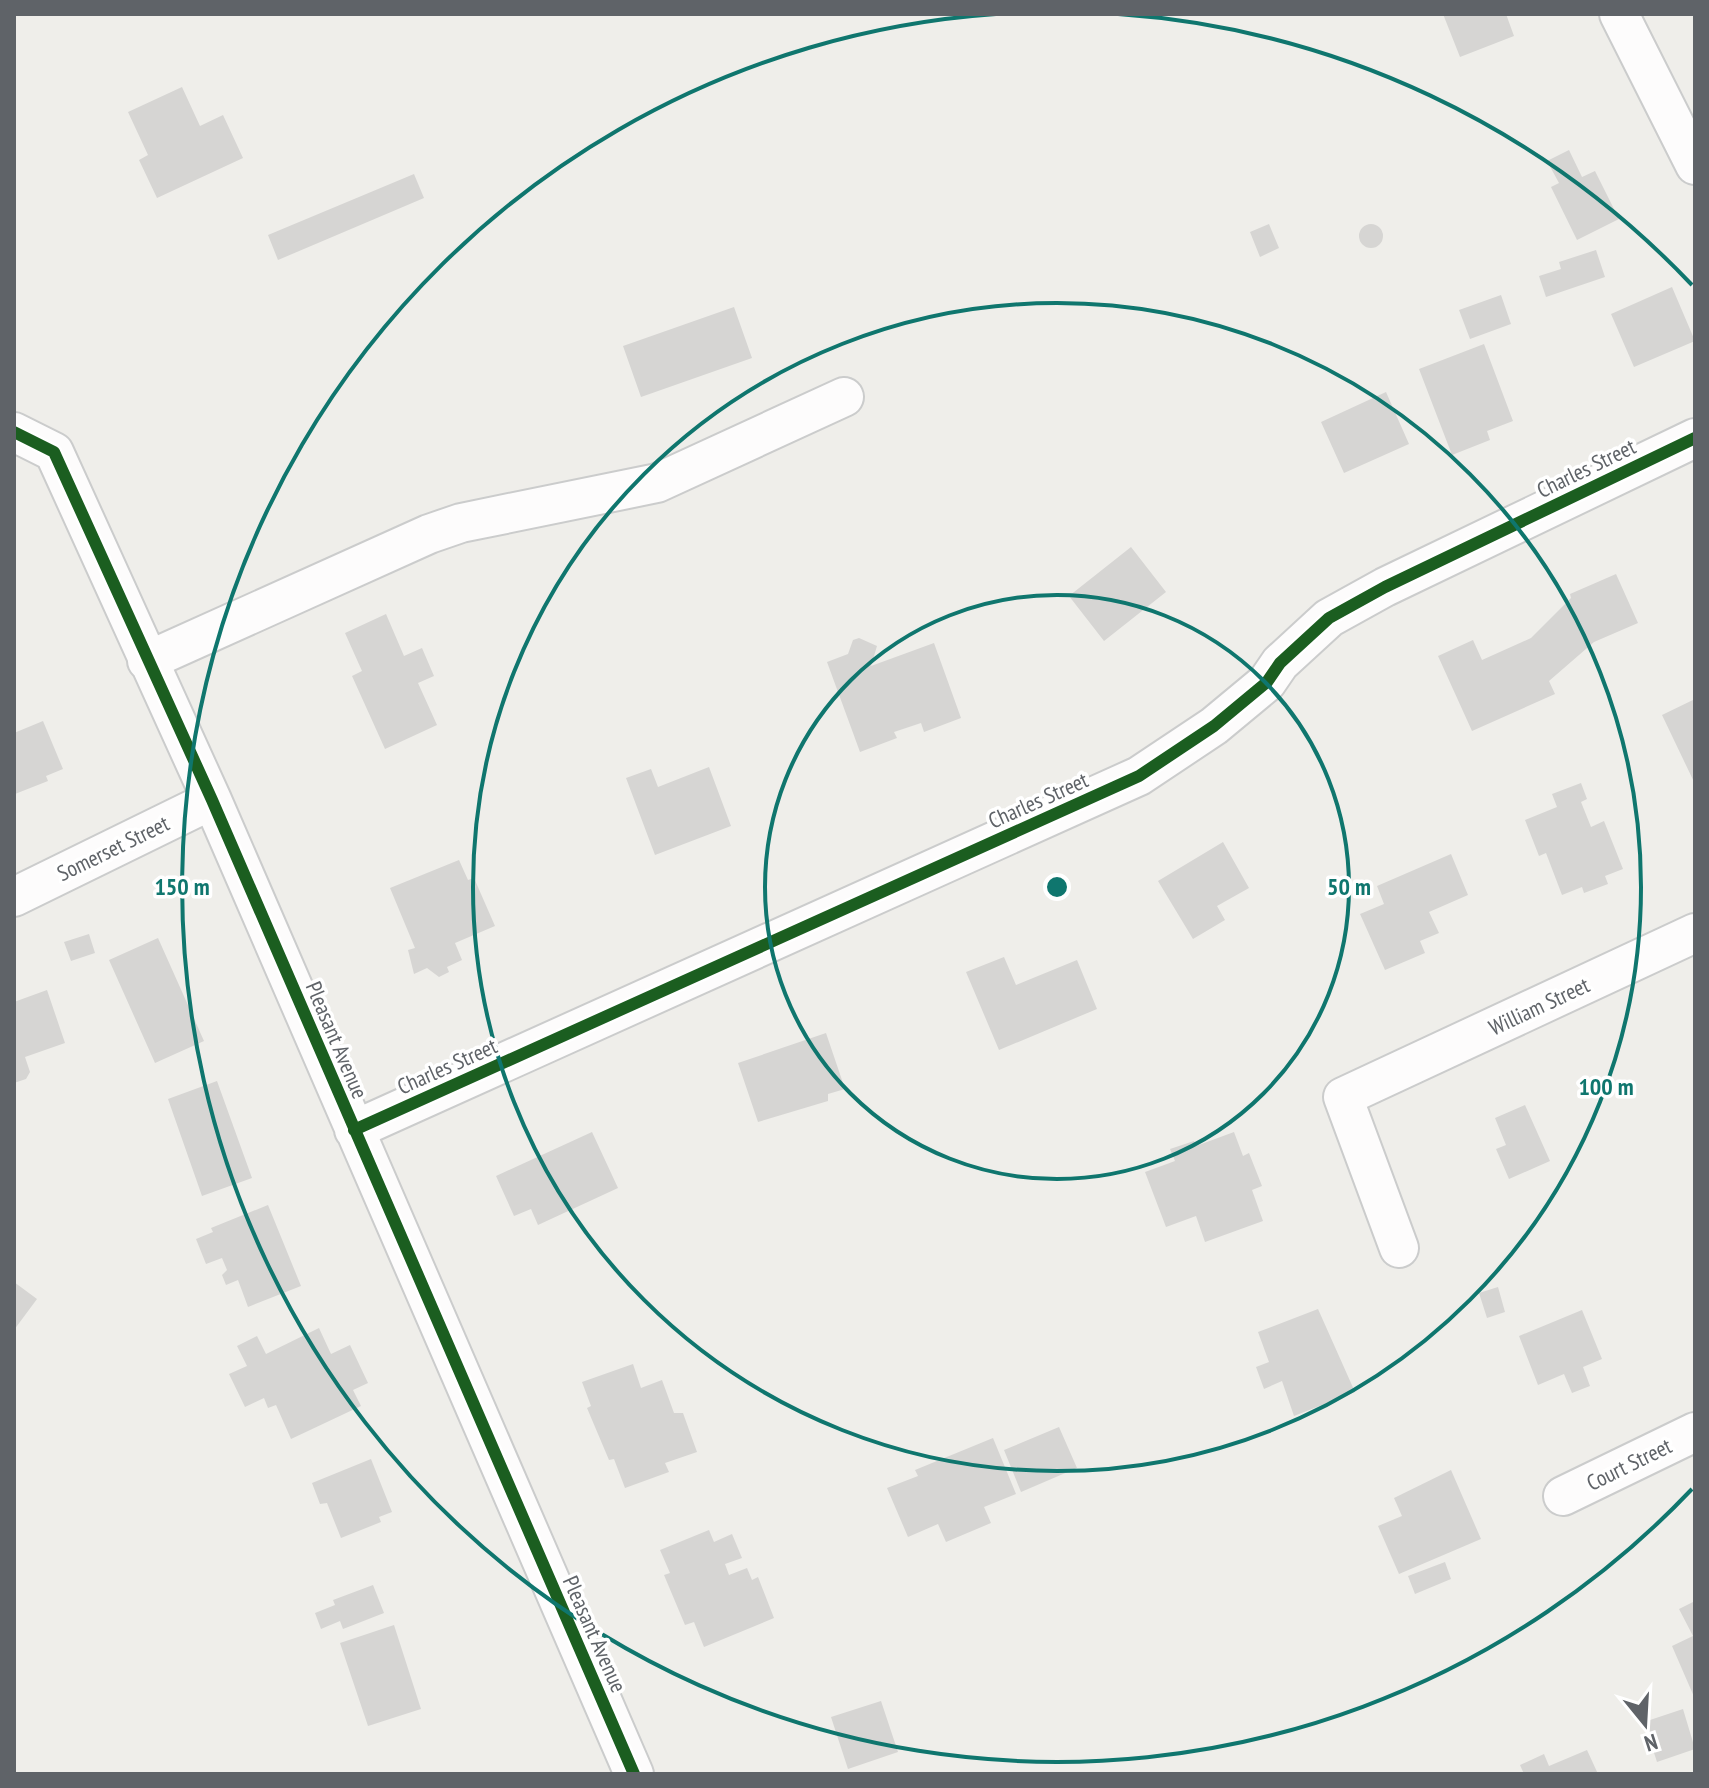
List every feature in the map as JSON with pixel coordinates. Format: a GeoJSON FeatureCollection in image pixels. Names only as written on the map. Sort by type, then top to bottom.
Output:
{"type":"FeatureCollection","features":[{"type":"Feature","properties":{"kind":"street"},"geometry":{"type":"LineString","coordinates":[[1619,14],[1695,165]]}},
{"type":"Feature","properties":{"kind":"street"},"geometry":{"type":"LineString","coordinates":[[147,661],[429,534],[461,523],[657,483],[844,397]]}},
{"type":"Feature","properties":{"kind":"street","name":"Pleasant Avenue"},"geometry":{"type":"LineString","coordinates":[[14,432],[54,452],[212,800],[634,1774]]}},
{"type":"Feature","properties":{"kind":"street","name":"Charles Street"},"geometry":{"type":"LineString","coordinates":[[354,1130],[1139,776],[1214,726],[1267,682],[1280,663],[1329,618],[1385,587],[1695,438]]}},
{"type":"Feature","properties":{"kind":"street","name":"Somerset Street"},"geometry":{"type":"LineString","coordinates":[[14,897],[212,800]]}},
{"type":"Feature","properties":{"kind":"street","name":"William Street"},"geometry":{"type":"LineString","coordinates":[[1399,1248],[1343,1097],[1695,933]]}},
{"type":"Feature","properties":{"kind":"street","name":"Court Street"},"geometry":{"type":"LineString","coordinates":[[1563,1496],[1695,1432]]}},
{"type":"Feature","properties":{"kind":"building"},"geometry":{"type":"Polygon","coordinates":[[[1443,14],[1506,14],[1514,36],[1460,57],[1443,14]]]}},
{"type":"Feature","properties":{"kind":"building"},"geometry":{"type":"Polygon","coordinates":[[[182,87],[200,126],[223,115],[243,158],[157,198],[139,160],[148,155],[128,112],[182,87]]]}},
{"type":"Feature","properties":{"kind":"building"},"geometry":{"type":"Polygon","coordinates":[[[1569,150],[1582,177],[1595,171],[1619,219],[1577,240],[1551,187],[1559,183],[1547,161],[1569,150]]]}},
{"type":"Feature","properties":{"kind":"building"},"geometry":{"type":"Polygon","coordinates":[[[414,174],[424,198],[278,260],[268,235],[414,174]]]}},
{"type":"Feature","properties":{"kind":"building"},"geometry":{"type":"Polygon","coordinates":[[[1269,224],[1279,248],[1260,257],[1250,232],[1269,224]]]}},
{"type":"Feature","properties":{"kind":"building"},"geometry":{"type":"Polygon","coordinates":[[[1371,224],[1379,228],[1383,236],[1379,244],[1371,248],[1363,244],[1359,236],[1363,228],[1371,224]]]}},
{"type":"Feature","properties":{"kind":"building"},"geometry":{"type":"Polygon","coordinates":[[[1596,250],[1605,277],[1546,297],[1539,276],[1561,269],[1559,262],[1596,250]]]}},
{"type":"Feature","properties":{"kind":"building"},"geometry":{"type":"Polygon","coordinates":[[[1672,287],[1695,341],[1634,367],[1611,314],[1672,287]]]}},
{"type":"Feature","properties":{"kind":"building"},"geometry":{"type":"Polygon","coordinates":[[[1501,295],[1511,324],[1470,339],[1459,310],[1501,295]]]}},
{"type":"Feature","properties":{"kind":"building"},"geometry":{"type":"Polygon","coordinates":[[[734,307],[752,358],[641,397],[623,346],[734,307]]]}},
{"type":"Feature","properties":{"kind":"building"},"geometry":{"type":"Polygon","coordinates":[[[1484,344],[1513,421],[1487,431],[1490,440],[1452,455],[1419,369],[1484,344]]]}},
{"type":"Feature","properties":{"kind":"building"},"geometry":{"type":"Polygon","coordinates":[[[1386,392],[1409,444],[1344,473],[1321,422],[1386,392]]]}},
{"type":"Feature","properties":{"kind":"building"},"geometry":{"type":"Polygon","coordinates":[[[1131,547],[1166,592],[1104,641],[1069,596],[1131,547]]]}},
{"type":"Feature","properties":{"kind":"building"},"geometry":{"type":"Polygon","coordinates":[[[1616,574],[1638,623],[1594,642],[1549,681],[1555,694],[1472,731],[1438,656],[1473,640],[1482,660],[1531,638],[1571,598],[1570,594],[1616,574]]]}},
{"type":"Feature","properties":{"kind":"building"},"geometry":{"type":"Polygon","coordinates":[[[386,614],[404,656],[422,648],[434,676],[418,683],[437,725],[385,749],[352,676],[362,671],[345,633],[386,614]]]}},
{"type":"Feature","properties":{"kind":"building"},"geometry":{"type":"Polygon","coordinates":[[[859,638],[877,646],[871,666],[934,643],[961,718],[924,732],[921,723],[894,732],[897,738],[860,752],[827,662],[848,654],[853,640],[859,638]]]}},
{"type":"Feature","properties":{"kind":"building"},"geometry":{"type":"Polygon","coordinates":[[[1695,699],[1695,784],[1662,715],[1695,699]]]}},
{"type":"Feature","properties":{"kind":"building"},"geometry":{"type":"Polygon","coordinates":[[[43,721],[63,769],[46,776],[48,781],[15,794],[14,733],[43,721]]]}},
{"type":"Feature","properties":{"kind":"building"},"geometry":{"type":"Polygon","coordinates":[[[709,767],[731,826],[655,855],[626,778],[651,769],[658,787],[709,767]]]}},
{"type":"Feature","properties":{"kind":"building"},"geometry":{"type":"Polygon","coordinates":[[[1581,783],[1587,799],[1581,802],[1591,827],[1604,821],[1623,869],[1605,876],[1608,884],[1584,893],[1582,887],[1562,895],[1546,853],[1539,856],[1525,820],[1557,807],[1552,794],[1581,783]]]}},
{"type":"Feature","properties":{"kind":"building"},"geometry":{"type":"Polygon","coordinates":[[[1223,842],[1249,888],[1217,906],[1225,920],[1193,939],[1158,881],[1223,842]]]}},
{"type":"Feature","properties":{"kind":"building"},"geometry":{"type":"Polygon","coordinates":[[[1451,854],[1468,895],[1429,912],[1439,933],[1420,941],[1425,953],[1385,970],[1360,914],[1384,904],[1377,886],[1451,854]]]}},
{"type":"Feature","properties":{"kind":"building"},"geometry":{"type":"Polygon","coordinates":[[[459,860],[468,880],[474,878],[495,926],[455,943],[462,960],[447,967],[449,972],[439,977],[427,968],[414,974],[408,950],[415,948],[390,888],[459,860]]]}},
{"type":"Feature","properties":{"kind":"building"},"geometry":{"type":"Polygon","coordinates":[[[89,934],[95,953],[71,961],[64,942],[89,934]]]}},
{"type":"Feature","properties":{"kind":"building"},"geometry":{"type":"Polygon","coordinates":[[[158,938],[204,1041],[155,1063],[109,960],[158,938]]]}},
{"type":"Feature","properties":{"kind":"building"},"geometry":{"type":"Polygon","coordinates":[[[1004,957],[1016,985],[1077,960],[1097,1009],[999,1050],[966,972],[1004,957]]]}},
{"type":"Feature","properties":{"kind":"building"},"geometry":{"type":"Polygon","coordinates":[[[47,990],[65,1043],[25,1057],[30,1072],[26,1079],[14,1083],[14,1002],[47,990]]]}},
{"type":"Feature","properties":{"kind":"building"},"geometry":{"type":"Polygon","coordinates":[[[826,1033],[845,1089],[828,1094],[828,1101],[758,1122],[738,1063],[826,1033]]]}},
{"type":"Feature","properties":{"kind":"building"},"geometry":{"type":"Polygon","coordinates":[[[217,1081],[252,1178],[202,1196],[168,1099],[217,1081]]]}},
{"type":"Feature","properties":{"kind":"building"},"geometry":{"type":"Polygon","coordinates":[[[1525,1105],[1550,1161],[1509,1179],[1496,1149],[1506,1145],[1495,1118],[1525,1105]]]}},
{"type":"Feature","properties":{"kind":"building"},"geometry":{"type":"Polygon","coordinates":[[[592,1132],[618,1188],[538,1225],[531,1209],[514,1216],[496,1176],[592,1132]]]}},
{"type":"Feature","properties":{"kind":"building"},"geometry":{"type":"Polygon","coordinates":[[[1234,1132],[1243,1156],[1249,1153],[1262,1186],[1252,1190],[1263,1221],[1205,1242],[1196,1216],[1166,1227],[1145,1172],[1175,1161],[1170,1149],[1194,1141],[1196,1146],[1234,1132]]]}},
{"type":"Feature","properties":{"kind":"building"},"geometry":{"type":"Polygon","coordinates":[[[268,1205],[301,1286],[248,1307],[238,1280],[226,1285],[222,1275],[227,1270],[222,1258],[206,1264],[196,1239],[213,1232],[211,1228],[268,1205]]]}},
{"type":"Feature","properties":{"kind":"building"},"geometry":{"type":"Polygon","coordinates":[[[14,1282],[37,1299],[14,1330],[14,1282]]]}},
{"type":"Feature","properties":{"kind":"building"},"geometry":{"type":"Polygon","coordinates":[[[1498,1287],[1505,1312],[1487,1318],[1479,1293],[1498,1287]]]}},
{"type":"Feature","properties":{"kind":"building"},"geometry":{"type":"Polygon","coordinates":[[[1318,1309],[1355,1392],[1294,1416],[1282,1381],[1264,1389],[1256,1367],[1269,1362],[1258,1332],[1318,1309]]]}},
{"type":"Feature","properties":{"kind":"building"},"geometry":{"type":"Polygon","coordinates":[[[1582,1310],[1602,1359],[1583,1367],[1590,1386],[1572,1393],[1564,1374],[1538,1385],[1519,1336],[1582,1310]]]}},
{"type":"Feature","properties":{"kind":"building"},"geometry":{"type":"Polygon","coordinates":[[[319,1328],[331,1354],[350,1345],[368,1383],[353,1390],[361,1406],[291,1439],[276,1405],[268,1408],[264,1398],[245,1407],[229,1374],[247,1366],[237,1346],[257,1336],[266,1354],[319,1328]]]}},
{"type":"Feature","properties":{"kind":"building"},"geometry":{"type":"Polygon","coordinates":[[[633,1364],[641,1388],[662,1380],[674,1413],[683,1413],[697,1452],[665,1463],[669,1472],[625,1488],[614,1459],[609,1460],[587,1408],[591,1406],[582,1382],[633,1364]]]}},
{"type":"Feature","properties":{"kind":"building"},"geometry":{"type":"Polygon","coordinates":[[[1059,1427],[1077,1468],[1021,1492],[1004,1450],[1059,1427]]]}},
{"type":"Feature","properties":{"kind":"building"},"geometry":{"type":"Polygon","coordinates":[[[993,1438],[1016,1494],[984,1507],[991,1523],[946,1542],[938,1524],[908,1537],[887,1488],[918,1476],[915,1470],[993,1438]]]}},
{"type":"Feature","properties":{"kind":"building"},"geometry":{"type":"Polygon","coordinates":[[[371,1459],[392,1512],[379,1517],[381,1522],[341,1538],[327,1503],[320,1504],[312,1483],[371,1459]]]}},
{"type":"Feature","properties":{"kind":"building"},"geometry":{"type":"Polygon","coordinates":[[[1451,1470],[1481,1539],[1399,1574],[1378,1526],[1402,1516],[1394,1498],[1451,1470]]]}},
{"type":"Feature","properties":{"kind":"building"},"geometry":{"type":"Polygon","coordinates":[[[709,1530],[714,1542],[732,1534],[742,1558],[725,1564],[729,1575],[747,1568],[752,1580],[758,1577],[774,1618],[704,1647],[694,1622],[685,1625],[664,1575],[670,1573],[660,1550],[709,1530]]]}},
{"type":"Feature","properties":{"kind":"building"},"geometry":{"type":"Polygon","coordinates":[[[1445,1562],[1451,1579],[1415,1594],[1408,1576],[1445,1562]]]}},
{"type":"Feature","properties":{"kind":"building"},"geometry":{"type":"Polygon","coordinates":[[[373,1585],[384,1613],[343,1629],[340,1621],[321,1629],[315,1613],[335,1605],[333,1600],[373,1585]]]}},
{"type":"Feature","properties":{"kind":"building"},"geometry":{"type":"Polygon","coordinates":[[[1695,1601],[1695,1699],[1672,1646],[1693,1636],[1679,1609],[1695,1601]]]}},
{"type":"Feature","properties":{"kind":"building"},"geometry":{"type":"Polygon","coordinates":[[[394,1625],[421,1709],[368,1726],[340,1643],[394,1625]]]}},
{"type":"Feature","properties":{"kind":"building"},"geometry":{"type":"Polygon","coordinates":[[[881,1701],[898,1752],[848,1769],[831,1717],[881,1701]]]}},
{"type":"Feature","properties":{"kind":"building"},"geometry":{"type":"Polygon","coordinates":[[[1683,1709],[1695,1749],[1657,1762],[1644,1722],[1683,1709]]]}},
{"type":"Feature","properties":{"kind":"building"},"geometry":{"type":"Polygon","coordinates":[[[1587,1750],[1598,1774],[1524,1774],[1520,1765],[1544,1754],[1549,1766],[1587,1750]]]}},
{"type":"Feature","properties":{"kind":"cycle path"},"geometry":{"type":"LineString","coordinates":[[14,432],[54,452],[212,800],[634,1774]]}},
{"type":"Feature","properties":{"kind":"cycle path"},"geometry":{"type":"LineString","coordinates":[[354,1130],[1139,776],[1214,726],[1267,682],[1280,663],[1329,618],[1385,587],[1695,438]]}}]}
